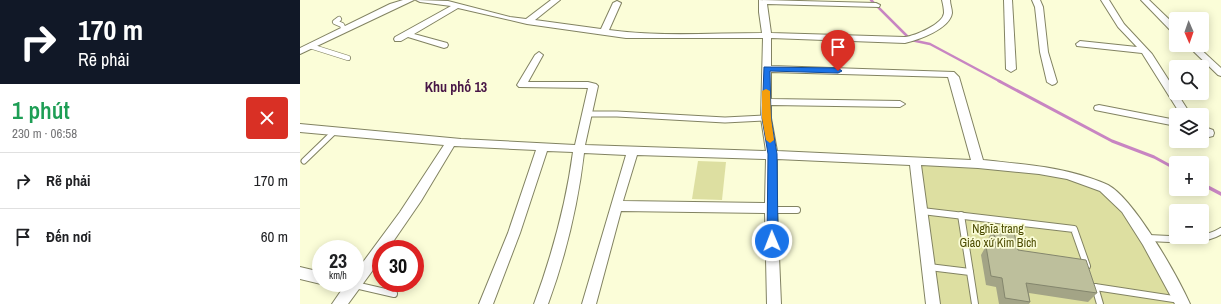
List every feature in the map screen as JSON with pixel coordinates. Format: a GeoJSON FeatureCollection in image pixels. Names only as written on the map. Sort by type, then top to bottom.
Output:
{"type":"FeatureCollection","features":[{"type":"Feature","properties":{"kind":"street"},"geometry":{"type":"LineString","coordinates":[[303,50],[392,6],[410,0]]}},
{"type":"Feature","properties":{"kind":"street"},"geometry":{"type":"LineString","coordinates":[[420,0],[459,6],[528,22],[626,34],[661,36],[767,35],[905,40],[916,38],[944,22],[948,13],[946,0]]}},
{"type":"Feature","properties":{"kind":"street"},"geometry":{"type":"LineString","coordinates":[[444,45],[402,36],[472,0]]}},
{"type":"Feature","properties":{"kind":"street"},"geometry":{"type":"LineString","coordinates":[[528,22],[556,0]]}},
{"type":"Feature","properties":{"kind":"street"},"geometry":{"type":"LineString","coordinates":[[1008,0],[1011,69]]}},
{"type":"Feature","properties":{"kind":"street"},"geometry":{"type":"LineString","coordinates":[[1036,0],[1039,7],[1044,52],[1052,82]]}},
{"type":"Feature","properties":{"kind":"street"},"geometry":{"type":"LineString","coordinates":[[1105,0],[1121,25],[1145,51],[1182,108]]}},
{"type":"Feature","properties":{"kind":"street"},"geometry":{"type":"LineString","coordinates":[[1145,0],[1169,24]]}},
{"type":"Feature","properties":{"kind":"street"},"geometry":{"type":"LineString","coordinates":[[774,304],[771,209],[772,154],[766,118],[767,35],[763,12],[763,1],[876,4]]}},
{"type":"Feature","properties":{"kind":"street"},"geometry":{"type":"LineString","coordinates":[[604,31],[618,3]]}},
{"type":"Feature","properties":{"kind":"street"},"geometry":{"type":"LineString","coordinates":[[1080,44],[1145,51]]}},
{"type":"Feature","properties":{"kind":"street"},"geometry":{"type":"LineString","coordinates":[[1198,52],[1221,73]]}},
{"type":"Feature","properties":{"kind":"street"},"geometry":{"type":"LineString","coordinates":[[539,56],[522,85],[593,86],[580,149],[574,189],[551,277],[541,304]]}},
{"type":"Feature","properties":{"kind":"street"},"geometry":{"type":"LineString","coordinates":[[766,69],[951,74],[954,77],[978,164]]}},
{"type":"Feature","properties":{"kind":"street"},"geometry":{"type":"LineString","coordinates":[[766,102],[900,104]]}},
{"type":"Feature","properties":{"kind":"street"},"geometry":{"type":"LineString","coordinates":[[1099,108],[1169,122]]}},
{"type":"Feature","properties":{"kind":"street"},"geometry":{"type":"LineString","coordinates":[[300,128],[451,142],[542,148],[772,154],[978,164],[1039,170],[1068,175],[1104,188],[1126,209],[1147,238],[1182,302]]}},
{"type":"Feature","properties":{"kind":"street"},"geometry":{"type":"LineString","coordinates":[[364,264],[432,175],[451,142]]}},
{"type":"Feature","properties":{"kind":"street"},"geometry":{"type":"LineString","coordinates":[[486,304],[514,233],[542,148]]}},
{"type":"Feature","properties":{"kind":"street"},"geometry":{"type":"LineString","coordinates":[[589,304],[633,151]]}},
{"type":"Feature","properties":{"kind":"street"},"geometry":{"type":"LineString","coordinates":[[915,161],[933,304]]}},
{"type":"Feature","properties":{"kind":"street"},"geometry":{"type":"LineString","coordinates":[[616,206],[771,209]]}},
{"type":"Feature","properties":{"kind":"street"},"geometry":{"type":"LineString","coordinates":[[300,273],[312,276]]}},
{"type":"Feature","properties":{"kind":"street"},"geometry":{"type":"LineString","coordinates":[[339,304],[345,292]]}},
{"type":"Feature","properties":{"kind":"lane"},"geometry":{"type":"LineString","coordinates":[[339,19],[334,22],[342,25],[344,30]]}},
{"type":"Feature","properties":{"kind":"lane"},"geometry":{"type":"LineString","coordinates":[[303,50],[348,58]]}},
{"type":"Feature","properties":{"kind":"lane"},"geometry":{"type":"LineString","coordinates":[[588,114],[617,114],[725,120],[766,118]]}},
{"type":"Feature","properties":{"kind":"lane"},"geometry":{"type":"LineString","coordinates":[[304,161],[334,132]]}},
{"type":"Feature","properties":{"kind":"lane"},"geometry":{"type":"LineString","coordinates":[[771,209],[797,210]]}},
{"type":"Feature","properties":{"kind":"lane"},"geometry":{"type":"LineString","coordinates":[[922,211],[1074,229],[1089,273]]}},
{"type":"Feature","properties":{"kind":"lane"},"geometry":{"type":"LineString","coordinates":[[961,215],[975,304]]}},
{"type":"Feature","properties":{"kind":"lane"},"geometry":{"type":"LineString","coordinates":[[1147,238],[1201,238],[1218,235],[1221,231]]}},
{"type":"Feature","properties":{"kind":"lane"},"geometry":{"type":"LineString","coordinates":[[929,267],[970,272]]}},
{"type":"Feature","properties":{"kind":"lane"},"geometry":{"type":"LineString","coordinates":[[1100,304],[1093,284],[1182,302]]}},
{"type":"Feature","properties":{"kind":"lane"},"geometry":{"type":"LineString","coordinates":[[364,287],[394,294]]}},
{"type":"Feature","properties":{"kind":"green space"},"geometry":{"type":"Polygon","coordinates":[[[698,161],[726,162],[722,200],[692,199],[698,161]]]}},
{"type":"Feature","properties":{"kind":"green space","name":"Nghĩa trang Giáo xứ Kim Bích"},"geometry":{"type":"Polygon","coordinates":[[[919,163],[979,167],[1068,177],[1102,190],[1124,210],[1178,304],[936,304],[919,163]]]}},
{"type":"Feature","properties":{"kind":"building"},"geometry":{"type":"Polygon","coordinates":[[[993,229],[1014,232],[1018,250],[1086,260],[1097,293],[1026,283],[1030,302],[1005,298],[1002,278],[991,276],[986,246],[997,247],[993,229]]]}},
{"type":"Feature","properties":{"kind":"waterway"},"geometry":{"type":"LineString","coordinates":[[871,0],[907,36]]}},
{"type":"Feature","properties":{"kind":"waterway"},"geometry":{"type":"LineString","coordinates":[[911,40],[930,44],[1001,82]]}},
{"type":"Feature","properties":{"kind":"waterway"},"geometry":{"type":"LineString","coordinates":[[999,81],[1112,141],[1154,157],[1169,165]]}},
{"type":"Feature","properties":{"kind":"waterway"},"geometry":{"type":"LineString","coordinates":[[1209,188],[1221,194]]}},
{"type":"Feature","properties":{"kind":"slow traffic"},"geometry":{"type":"LineString","coordinates":[[766,91],[766,118],[770,140]]}},
{"type":"Feature","properties":{"kind":"district","name":"Khu phố 13"},"geometry":{"type":"Point","coordinates":[456,87]}},
{"type":"Feature","properties":{"kind":"route"},"geometry":{"type":"LineString","coordinates":[[772,241],[772,154],[766,118],[766,69],[838,71]]}}]}
